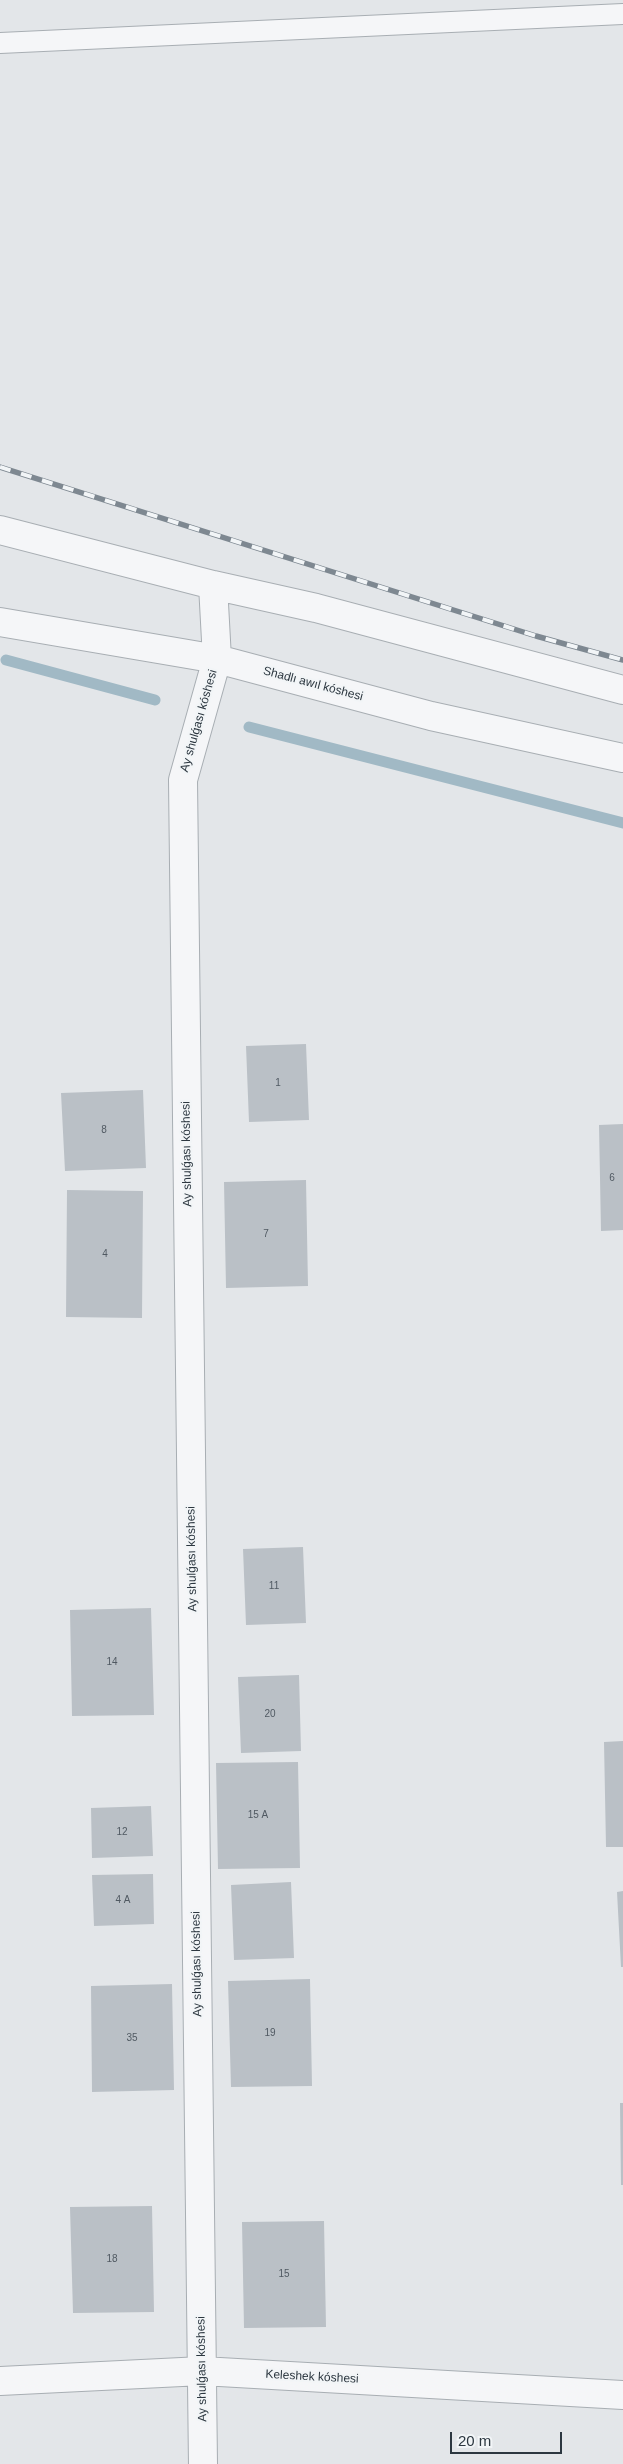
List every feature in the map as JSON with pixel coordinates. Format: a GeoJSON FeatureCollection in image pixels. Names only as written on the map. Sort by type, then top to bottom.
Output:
{"type":"FeatureCollection","features":[{"type":"Feature","properties":{"kind":"street"},"geometry":{"type":"LineString","coordinates":[[0,530],[213,585],[316,608],[623,690]]}},
{"type":"Feature","properties":{"kind":"street","name":"Ay shulǵası kóshesi"},"geometry":{"type":"LineString","coordinates":[[203,2464],[183,780],[217,659],[213,585]]}},
{"type":"Feature","properties":{"kind":"street","name":"Shadlı awıl kóshesi"},"geometry":{"type":"LineString","coordinates":[[0,622],[217,659],[432,716],[623,758]]}},
{"type":"Feature","properties":{"kind":"street","name":"Keleshek kóshesi"},"geometry":{"type":"LineString","coordinates":[[0,2381],[202,2371],[623,2395]]}},
{"type":"Feature","properties":{"kind":"lane"},"geometry":{"type":"LineString","coordinates":[[0,43],[623,14]]}},
{"type":"Feature","properties":{"kind":"building"},"geometry":{"type":"Polygon","coordinates":[[[306,1044],[309,1120],[249,1122],[246,1046],[306,1044]]]}},
{"type":"Feature","properties":{"kind":"building"},"geometry":{"type":"Polygon","coordinates":[[[143,1090],[146,1168],[65,1171],[61,1093],[143,1090]]]}},
{"type":"Feature","properties":{"kind":"building"},"geometry":{"type":"Polygon","coordinates":[[[623,1124],[623,1230],[601,1231],[599,1125],[623,1124]]]}},
{"type":"Feature","properties":{"kind":"building"},"geometry":{"type":"Polygon","coordinates":[[[306,1180],[308,1286],[226,1288],[224,1182],[306,1180]]]}},
{"type":"Feature","properties":{"kind":"building"},"geometry":{"type":"Polygon","coordinates":[[[67,1190],[143,1191],[142,1318],[66,1317],[67,1190]]]}},
{"type":"Feature","properties":{"kind":"building"},"geometry":{"type":"Polygon","coordinates":[[[303,1547],[306,1623],[246,1625],[243,1549],[303,1547]]]}},
{"type":"Feature","properties":{"kind":"building"},"geometry":{"type":"Polygon","coordinates":[[[151,1608],[154,1715],[72,1716],[70,1610],[151,1608]]]}},
{"type":"Feature","properties":{"kind":"building"},"geometry":{"type":"Polygon","coordinates":[[[299,1675],[301,1751],[241,1753],[238,1677],[299,1675]]]}},
{"type":"Feature","properties":{"kind":"building"},"geometry":{"type":"Polygon","coordinates":[[[623,1741],[623,1847],[606,1847],[604,1742],[623,1741]]]}},
{"type":"Feature","properties":{"kind":"building"},"geometry":{"type":"Polygon","coordinates":[[[298,1762],[300,1868],[218,1869],[216,1763],[298,1762]]]}},
{"type":"Feature","properties":{"kind":"building"},"geometry":{"type":"Polygon","coordinates":[[[151,1806],[153,1856],[92,1858],[91,1808],[151,1806]]]}},
{"type":"Feature","properties":{"kind":"building"},"geometry":{"type":"Polygon","coordinates":[[[153,1874],[154,1924],[94,1926],[92,1875],[153,1874]]]}},
{"type":"Feature","properties":{"kind":"building"},"geometry":{"type":"Polygon","coordinates":[[[291,1882],[294,1958],[234,1960],[231,1885],[291,1882]]]}},
{"type":"Feature","properties":{"kind":"building"},"geometry":{"type":"Polygon","coordinates":[[[623,1891],[623,1967],[621,1967],[617,1892],[623,1891]]]}},
{"type":"Feature","properties":{"kind":"building"},"geometry":{"type":"Polygon","coordinates":[[[310,1979],[312,2086],[231,2087],[228,1981],[310,1979]]]}},
{"type":"Feature","properties":{"kind":"building"},"geometry":{"type":"Polygon","coordinates":[[[172,1984],[174,2090],[92,2092],[91,1986],[172,1984]]]}},
{"type":"Feature","properties":{"kind":"building"},"geometry":{"type":"Polygon","coordinates":[[[620,2103],[623,2103],[623,2185],[621,2185],[620,2103]]]}},
{"type":"Feature","properties":{"kind":"building"},"geometry":{"type":"Polygon","coordinates":[[[152,2206],[154,2312],[73,2313],[70,2207],[152,2206]]]}},
{"type":"Feature","properties":{"kind":"building"},"geometry":{"type":"Polygon","coordinates":[[[324,2221],[326,2327],[244,2328],[242,2222],[324,2221]]]}},
{"type":"Feature","properties":{"kind":"waterway"},"geometry":{"type":"LineString","coordinates":[[6,660],[155,700]]}},
{"type":"Feature","properties":{"kind":"waterway"},"geometry":{"type":"LineString","coordinates":[[249,727],[623,823]]}},
{"type":"Feature","properties":{"kind":"railway"},"geometry":{"type":"LineString","coordinates":[[0,467],[536,636],[623,660]]}}]}
